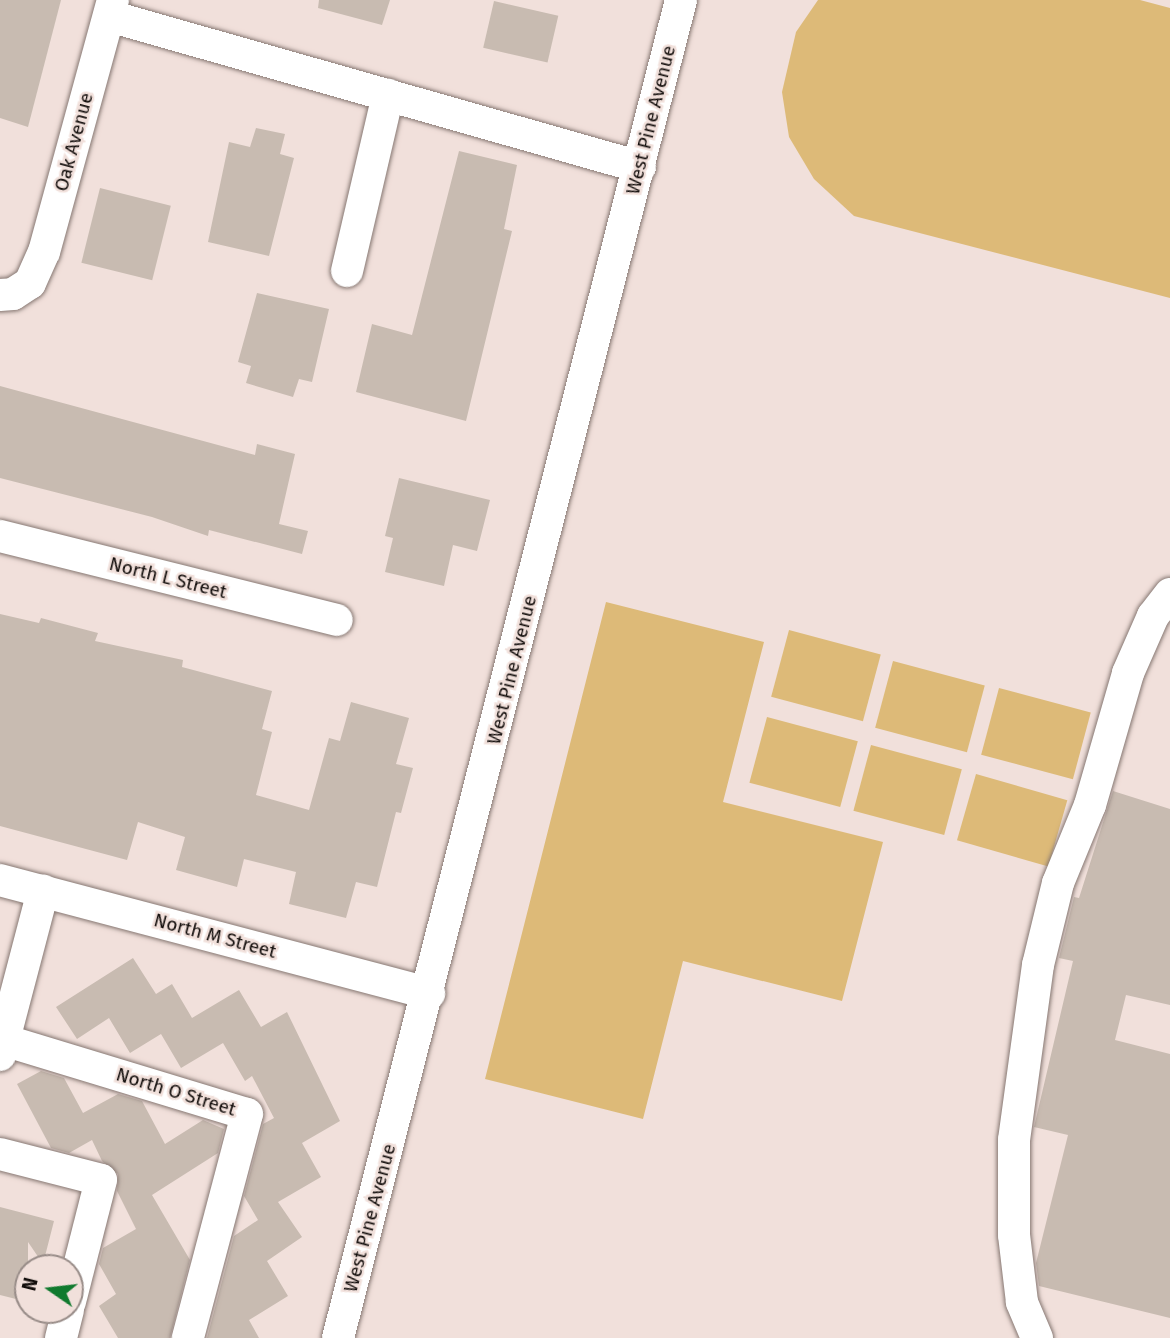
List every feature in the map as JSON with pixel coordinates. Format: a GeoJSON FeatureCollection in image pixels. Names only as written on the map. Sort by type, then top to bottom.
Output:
{"type":"FeatureCollection","features":[{"type":"Feature","properties":{"kind":"street","name":"West Pine Avenue"},"geometry":{"type":"LineString","coordinates":[[338,1338],[429,993],[681,0]]}},
{"type":"Feature","properties":{"kind":"street"},"geometry":{"type":"LineString","coordinates":[[111,8],[387,96],[640,167]]}},
{"type":"Feature","properties":{"kind":"street","name":"Oak Avenue"},"geometry":{"type":"LineString","coordinates":[[0,295],[13,294],[30,283],[44,252],[111,8]]}},
{"type":"Feature","properties":{"kind":"street"},"geometry":{"type":"LineString","coordinates":[[347,271],[387,96]]}},
{"type":"Feature","properties":{"kind":"street","name":"North L Street"},"geometry":{"type":"LineString","coordinates":[[0,536],[337,620]]}},
{"type":"Feature","properties":{"kind":"street"},"geometry":{"type":"LineString","coordinates":[[1037,1338],[1023,1302],[1017,1262],[1014,1140],[1038,965],[1058,883],[1090,805],[1128,673],[1153,616],[1170,594]]}},
{"type":"Feature","properties":{"kind":"street","name":"North M Street"},"geometry":{"type":"LineString","coordinates":[[0,880],[429,993]]}},
{"type":"Feature","properties":{"kind":"street","name":"North O Street"},"geometry":{"type":"LineString","coordinates":[[43,891],[1,1045],[247,1114],[188,1338]]}},
{"type":"Feature","properties":{"kind":"street"},"geometry":{"type":"LineString","coordinates":[[0,1154],[101,1180],[82,1254]]}},
{"type":"Feature","properties":{"kind":"shaded area"},"geometry":{"type":"Polygon","coordinates":[[[818,0],[1140,0],[1170,8],[1170,298],[854,216],[814,179],[789,137],[782,92],[796,32],[818,0]]]}},
{"type":"Feature","properties":{"kind":"shaded area"},"geometry":{"type":"Polygon","coordinates":[[[606,602],[764,642],[723,802],[883,842],[842,1001],[683,961],[643,1119],[485,1079],[606,602]]]}},
{"type":"Feature","properties":{"kind":"shaded area"},"geometry":{"type":"Polygon","coordinates":[[[789,630],[881,655],[863,721],[771,697],[789,630]]]}},
{"type":"Feature","properties":{"kind":"shaded area"},"geometry":{"type":"Polygon","coordinates":[[[893,661],[985,686],[967,752],[875,728],[893,661]]]}},
{"type":"Feature","properties":{"kind":"shaded area"},"geometry":{"type":"Polygon","coordinates":[[[999,688],[1091,713],[1073,779],[981,755],[999,688]]]}},
{"type":"Feature","properties":{"kind":"shaded area"},"geometry":{"type":"Polygon","coordinates":[[[767,717],[858,741],[840,807],[749,783],[767,717]]]}},
{"type":"Feature","properties":{"kind":"shaded area"},"geometry":{"type":"Polygon","coordinates":[[[871,745],[962,769],[944,835],[853,811],[871,745]]]}},
{"type":"Feature","properties":{"kind":"shaded area"},"geometry":{"type":"Polygon","coordinates":[[[976,774],[1067,800],[1048,867],[957,840],[976,774]]]}},
{"type":"Feature","properties":{"kind":"building"},"geometry":{"type":"Polygon","coordinates":[[[0,0],[61,0],[28,127],[0,118],[0,0]]]}},
{"type":"Feature","properties":{"kind":"building"},"geometry":{"type":"Polygon","coordinates":[[[319,0],[390,0],[382,25],[318,8],[319,0]]]}},
{"type":"Feature","properties":{"kind":"building"},"geometry":{"type":"Polygon","coordinates":[[[494,1],[558,16],[548,63],[483,48],[494,1]]]}},
{"type":"Feature","properties":{"kind":"building"},"geometry":{"type":"Polygon","coordinates":[[[256,128],[285,134],[280,154],[294,158],[269,256],[208,242],[229,142],[250,147],[256,128]]]}},
{"type":"Feature","properties":{"kind":"building"},"geometry":{"type":"Polygon","coordinates":[[[459,151],[517,165],[504,229],[512,231],[466,421],[356,392],[372,324],[412,335],[459,151]]]}},
{"type":"Feature","properties":{"kind":"building"},"geometry":{"type":"Polygon","coordinates":[[[100,188],[171,206],[152,280],[81,263],[100,188]]]}},
{"type":"Feature","properties":{"kind":"building"},"geometry":{"type":"Polygon","coordinates":[[[257,293],[329,309],[312,382],[299,379],[293,397],[246,383],[251,366],[238,362],[257,293]]]}},
{"type":"Feature","properties":{"kind":"building"},"geometry":{"type":"Polygon","coordinates":[[[0,386],[255,455],[257,444],[295,454],[279,524],[308,531],[302,554],[209,530],[208,536],[152,517],[0,478],[0,386]]]}},
{"type":"Feature","properties":{"kind":"building"},"geometry":{"type":"Polygon","coordinates":[[[399,478],[490,500],[477,551],[453,545],[444,586],[385,572],[393,538],[385,536],[399,478]]]}},
{"type":"Feature","properties":{"kind":"building"},"geometry":{"type":"Polygon","coordinates":[[[0,614],[39,623],[41,618],[98,633],[95,641],[183,660],[182,667],[272,691],[262,729],[272,732],[256,795],[309,810],[329,738],[340,741],[351,702],[409,718],[396,764],[413,768],[401,813],[396,812],[377,887],[356,882],[346,918],[289,904],[296,872],[244,859],[237,887],[176,870],[185,837],[138,822],[127,860],[0,826],[0,614]]]}},
{"type":"Feature","properties":{"kind":"building"},"geometry":{"type":"Polygon","coordinates":[[[1113,791],[1170,809],[1170,1005],[1126,995],[1115,1040],[1170,1054],[1170,1318],[1039,1286],[1036,1263],[1068,1135],[1034,1127],[1073,961],[1059,958],[1074,897],[1079,898],[1113,791]]]}},
{"type":"Feature","properties":{"kind":"building"},"geometry":{"type":"Polygon","coordinates":[[[133,958],[156,994],[172,984],[192,1018],[239,990],[261,1027],[287,1012],[340,1121],[302,1143],[321,1177],[278,1202],[302,1237],[267,1261],[288,1296],[249,1320],[259,1338],[207,1338],[234,1236],[258,1220],[244,1196],[263,1124],[274,1118],[252,1076],[245,1081],[223,1043],[181,1068],[161,1034],[130,1053],[109,1018],[77,1039],[56,1007],[133,958]]]}},
{"type":"Feature","properties":{"kind":"building"},"geometry":{"type":"Polygon","coordinates":[[[41,1071],[64,1078],[83,1113],[118,1094],[142,1101],[165,1144],[203,1120],[224,1129],[218,1153],[152,1195],[190,1260],[170,1338],[118,1338],[99,1306],[116,1294],[99,1264],[103,1248],[136,1229],[117,1191],[118,1174],[102,1161],[92,1140],[69,1153],[51,1148],[17,1084],[41,1071]]]}},
{"type":"Feature","properties":{"kind":"building"},"geometry":{"type":"Polygon","coordinates":[[[0,1207],[54,1221],[46,1254],[36,1254],[28,1242],[28,1254],[14,1254],[14,1298],[0,1295],[0,1207]]]}}]}
